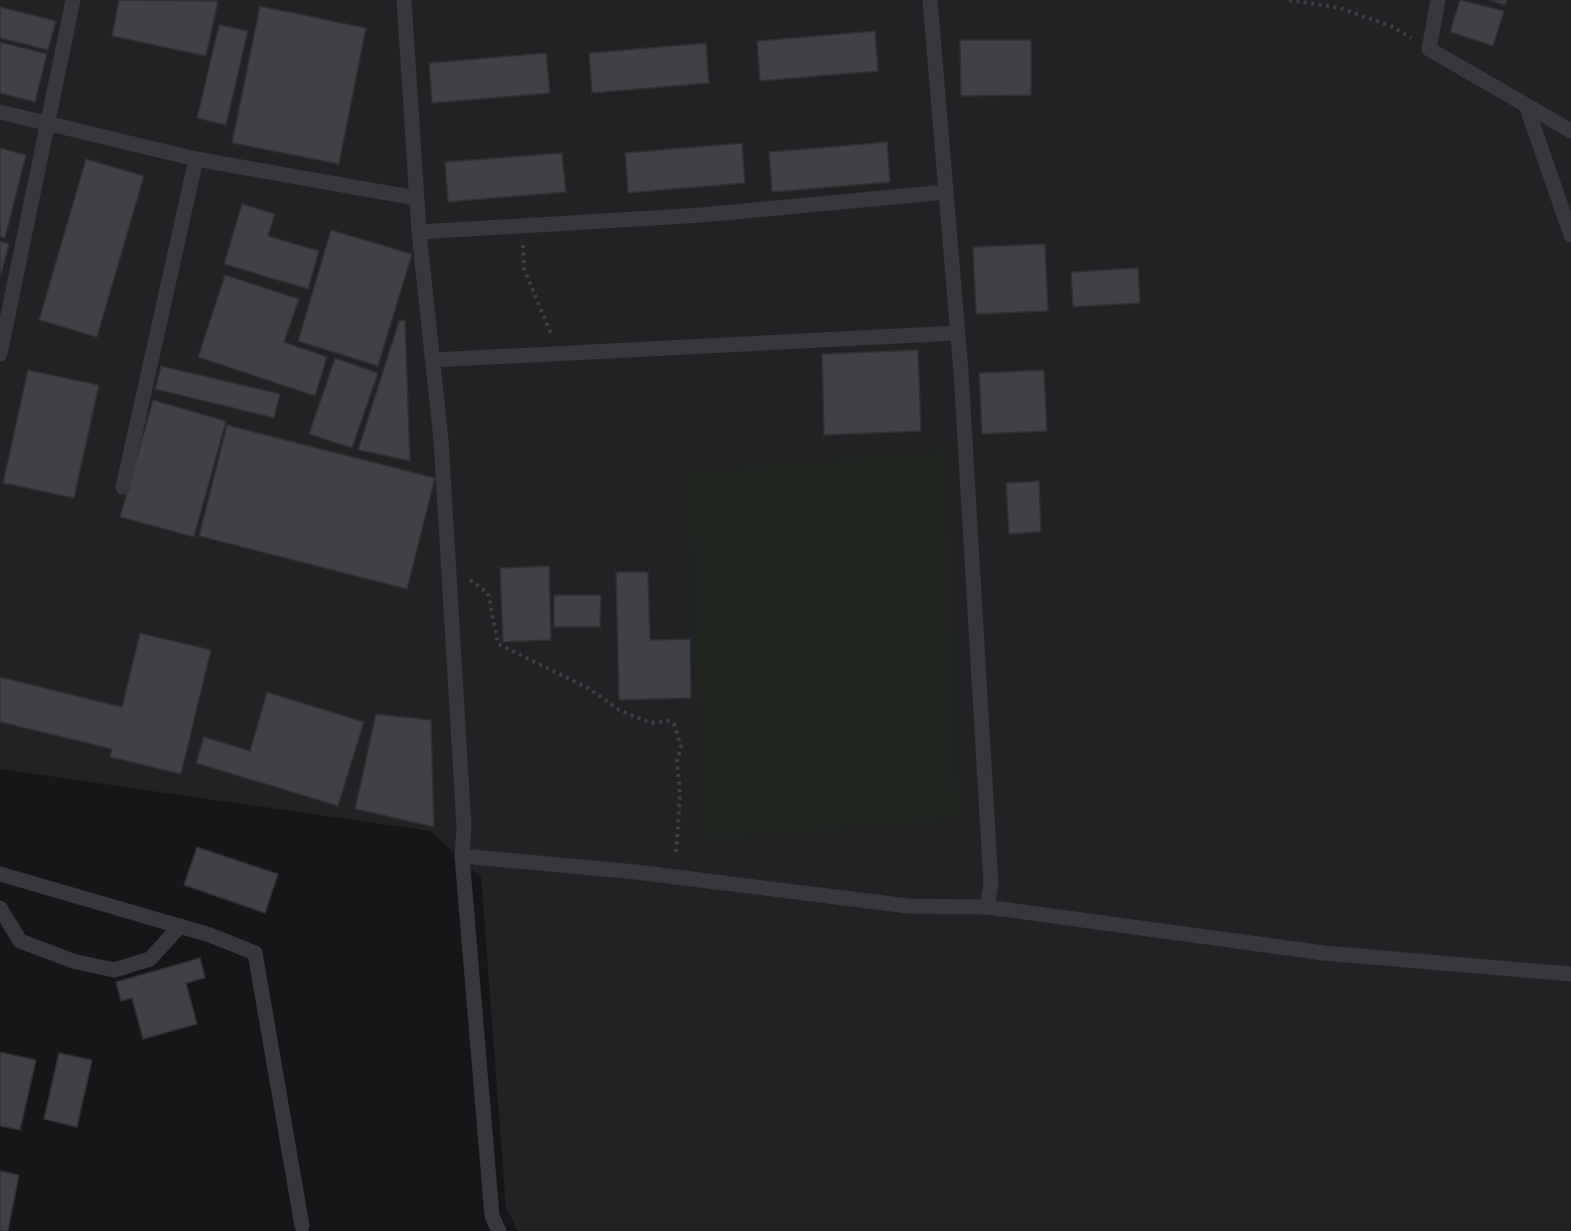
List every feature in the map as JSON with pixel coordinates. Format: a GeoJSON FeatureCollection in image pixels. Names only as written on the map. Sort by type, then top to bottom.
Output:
{"type":"FeatureCollection","features":[{"type":"Feature","properties":{"kind":"lane"},"geometry":{"type":"LineString","coordinates":[[0,354],[73,0]]}},
{"type":"Feature","properties":{"kind":"lane"},"geometry":{"type":"LineString","coordinates":[[404,0],[416,198],[441,440],[464,827],[462,855],[492,1216],[499,1231]]}},
{"type":"Feature","properties":{"kind":"lane"},"geometry":{"type":"LineString","coordinates":[[930,0],[957,333],[991,884],[987,907]]}},
{"type":"Feature","properties":{"kind":"lane"},"geometry":{"type":"LineString","coordinates":[[1438,0],[1429,49],[1527,108],[1571,131]]}},
{"type":"Feature","properties":{"kind":"lane"},"geometry":{"type":"LineString","coordinates":[[1527,108],[1571,235]]}},
{"type":"Feature","properties":{"kind":"lane"},"geometry":{"type":"LineString","coordinates":[[0,112],[196,159],[416,198]]}},
{"type":"Feature","properties":{"kind":"lane"},"geometry":{"type":"LineString","coordinates":[[123,487],[196,159]]}},
{"type":"Feature","properties":{"kind":"lane"},"geometry":{"type":"LineString","coordinates":[[419,231],[702,215],[946,192]]}},
{"type":"Feature","properties":{"kind":"lane"},"geometry":{"type":"LineString","coordinates":[[433,360],[957,333]]}},
{"type":"Feature","properties":{"kind":"lane"},"geometry":{"type":"LineString","coordinates":[[462,855],[672,877],[908,906],[987,907],[1324,953],[1571,974]]}},
{"type":"Feature","properties":{"kind":"lane"},"geometry":{"type":"LineString","coordinates":[[0,874],[180,926],[255,953],[302,1226]]}},
{"type":"Feature","properties":{"kind":"lane"},"geometry":{"type":"LineString","coordinates":[[0,908],[20,941],[73,961],[114,970],[150,959],[180,926]]}},
{"type":"Feature","properties":{"kind":"path"},"geometry":{"type":"LineString","coordinates":[[1289,0],[1340,8],[1381,22],[1429,49]]}},
{"type":"Feature","properties":{"kind":"path"},"geometry":{"type":"LineString","coordinates":[[522,226],[524,269],[559,355]]}},
{"type":"Feature","properties":{"kind":"path"},"geometry":{"type":"LineString","coordinates":[[448,563],[488,593],[498,644],[590,689],[619,710],[651,723],[667,721],[674,724],[681,746],[677,761],[680,796],[679,837],[672,877]]}},
{"type":"Feature","properties":{"kind":"shaded area"},"geometry":{"type":"Polygon","coordinates":[[[0,0],[1571,0],[1571,1231],[518,1231],[506,1208],[481,877],[430,831],[0,769],[0,0]]]}},
{"type":"Feature","properties":{"kind":"shaded area"},"geometry":{"type":"Polygon","coordinates":[[[945,451],[957,818],[707,839],[688,473],[945,451]]]}},
{"type":"Feature","properties":{"kind":"building"},"geometry":{"type":"Polygon","coordinates":[[[119,0],[218,1],[206,56],[112,36],[119,0]]]}},
{"type":"Feature","properties":{"kind":"building"},"geometry":{"type":"Polygon","coordinates":[[[1460,0],[1504,11],[1493,46],[1450,32],[1460,0]]]}},
{"type":"Feature","properties":{"kind":"building"},"geometry":{"type":"Polygon","coordinates":[[[1489,0],[1507,0],[1505,5],[1489,0]]]}},
{"type":"Feature","properties":{"kind":"building"},"geometry":{"type":"Polygon","coordinates":[[[260,6],[366,28],[339,164],[232,143],[260,6]]]}},
{"type":"Feature","properties":{"kind":"building"},"geometry":{"type":"Polygon","coordinates":[[[0,7],[56,21],[48,50],[0,38],[0,7]]]}},
{"type":"Feature","properties":{"kind":"building"},"geometry":{"type":"Polygon","coordinates":[[[219,25],[248,31],[226,125],[197,118],[219,25]]]}},
{"type":"Feature","properties":{"kind":"building"},"geometry":{"type":"Polygon","coordinates":[[[875,31],[878,71],[760,81],[757,41],[875,31]]]}},
{"type":"Feature","properties":{"kind":"building"},"geometry":{"type":"Polygon","coordinates":[[[960,40],[1031,40],[1031,95],[961,96],[960,40]]]}},
{"type":"Feature","properties":{"kind":"building"},"geometry":{"type":"Polygon","coordinates":[[[0,42],[47,54],[35,102],[0,93],[0,42]]]}},
{"type":"Feature","properties":{"kind":"building"},"geometry":{"type":"Polygon","coordinates":[[[706,43],[709,83],[592,93],[589,53],[706,43]]]}},
{"type":"Feature","properties":{"kind":"building"},"geometry":{"type":"Polygon","coordinates":[[[546,53],[550,93],[432,103],[429,63],[546,53]]]}},
{"type":"Feature","properties":{"kind":"building"},"geometry":{"type":"Polygon","coordinates":[[[887,142],[890,182],[772,192],[769,152],[887,142]]]}},
{"type":"Feature","properties":{"kind":"building"},"geometry":{"type":"Polygon","coordinates":[[[742,143],[745,183],[628,193],[625,153],[742,143]]]}},
{"type":"Feature","properties":{"kind":"building"},"geometry":{"type":"Polygon","coordinates":[[[0,148],[26,155],[5,238],[0,236],[0,148]]]}},
{"type":"Feature","properties":{"kind":"building"},"geometry":{"type":"Polygon","coordinates":[[[562,153],[566,192],[448,202],[445,162],[562,153]]]}},
{"type":"Feature","properties":{"kind":"building"},"geometry":{"type":"Polygon","coordinates":[[[86,159],[144,176],[97,337],[39,320],[86,159]]]}},
{"type":"Feature","properties":{"kind":"building"},"geometry":{"type":"Polygon","coordinates":[[[242,204],[275,214],[268,236],[319,251],[308,289],[224,264],[242,204]]]}},
{"type":"Feature","properties":{"kind":"building"},"geometry":{"type":"Polygon","coordinates":[[[331,230],[412,254],[378,366],[298,341],[331,230]]]}},
{"type":"Feature","properties":{"kind":"building"},"geometry":{"type":"Polygon","coordinates":[[[0,241],[9,244],[0,278],[0,241]]]}},
{"type":"Feature","properties":{"kind":"building"},"geometry":{"type":"Polygon","coordinates":[[[1045,244],[1048,311],[976,314],[973,247],[1045,244]]]}},
{"type":"Feature","properties":{"kind":"building"},"geometry":{"type":"Polygon","coordinates":[[[1138,268],[1140,303],[1073,307],[1071,272],[1138,268]]]}},
{"type":"Feature","properties":{"kind":"building"},"geometry":{"type":"Polygon","coordinates":[[[225,275],[299,299],[284,342],[327,357],[315,396],[198,357],[225,275]]]}},
{"type":"Feature","properties":{"kind":"building"},"geometry":{"type":"Polygon","coordinates":[[[405,320],[410,461],[358,450],[399,321],[405,320]]]}},
{"type":"Feature","properties":{"kind":"building"},"geometry":{"type":"Polygon","coordinates":[[[918,350],[921,431],[824,435],[822,354],[918,350]]]}},
{"type":"Feature","properties":{"kind":"building"},"geometry":{"type":"Polygon","coordinates":[[[335,358],[378,373],[352,448],[309,434],[335,358]]]}},
{"type":"Feature","properties":{"kind":"building"},"geometry":{"type":"Polygon","coordinates":[[[161,366],[280,394],[274,418],[155,389],[161,366]]]}},
{"type":"Feature","properties":{"kind":"building"},"geometry":{"type":"Polygon","coordinates":[[[28,370],[99,385],[74,498],[3,483],[28,370]]]}},
{"type":"Feature","properties":{"kind":"building"},"geometry":{"type":"Polygon","coordinates":[[[1044,370],[1047,431],[982,434],[979,373],[1044,370]]]}},
{"type":"Feature","properties":{"kind":"building"},"geometry":{"type":"Polygon","coordinates":[[[153,400],[226,421],[194,537],[120,517],[153,400]]]}},
{"type":"Feature","properties":{"kind":"building"},"geometry":{"type":"Polygon","coordinates":[[[227,425],[435,478],[407,589],[199,536],[227,425]]]}},
{"type":"Feature","properties":{"kind":"building"},"geometry":{"type":"Polygon","coordinates":[[[1039,481],[1041,532],[1009,534],[1006,483],[1039,481]]]}},
{"type":"Feature","properties":{"kind":"building"},"geometry":{"type":"Polygon","coordinates":[[[549,566],[551,640],[503,642],[500,568],[549,566]]]}},
{"type":"Feature","properties":{"kind":"building"},"geometry":{"type":"Polygon","coordinates":[[[616,572],[648,572],[650,640],[690,639],[691,698],[619,700],[616,572]]]}},
{"type":"Feature","properties":{"kind":"building"},"geometry":{"type":"Polygon","coordinates":[[[554,595],[601,595],[600,627],[554,627],[554,595]]]}},
{"type":"Feature","properties":{"kind":"building"},"geometry":{"type":"Polygon","coordinates":[[[140,633],[211,650],[181,774],[110,757],[112,749],[0,722],[0,677],[122,707],[140,633]]]}},
{"type":"Feature","properties":{"kind":"building"},"geometry":{"type":"Polygon","coordinates":[[[267,692],[364,722],[338,806],[196,763],[204,737],[250,751],[267,692]]]}},
{"type":"Feature","properties":{"kind":"building"},"geometry":{"type":"Polygon","coordinates":[[[376,714],[431,720],[434,827],[355,809],[376,714]]]}},
{"type":"Feature","properties":{"kind":"building"},"geometry":{"type":"Polygon","coordinates":[[[197,847],[278,874],[265,913],[184,885],[197,847]]]}},
{"type":"Feature","properties":{"kind":"building"},"geometry":{"type":"Polygon","coordinates":[[[200,958],[205,978],[186,983],[197,1024],[143,1039],[132,998],[121,1001],[116,982],[200,958]]]}},
{"type":"Feature","properties":{"kind":"building"},"geometry":{"type":"Polygon","coordinates":[[[0,1052],[36,1060],[20,1130],[0,1126],[0,1052]]]}},
{"type":"Feature","properties":{"kind":"building"},"geometry":{"type":"Polygon","coordinates":[[[59,1053],[92,1060],[77,1127],[44,1119],[59,1053]]]}},
{"type":"Feature","properties":{"kind":"building"},"geometry":{"type":"Polygon","coordinates":[[[0,1171],[19,1175],[8,1231],[0,1231],[0,1171]]]}}]}
